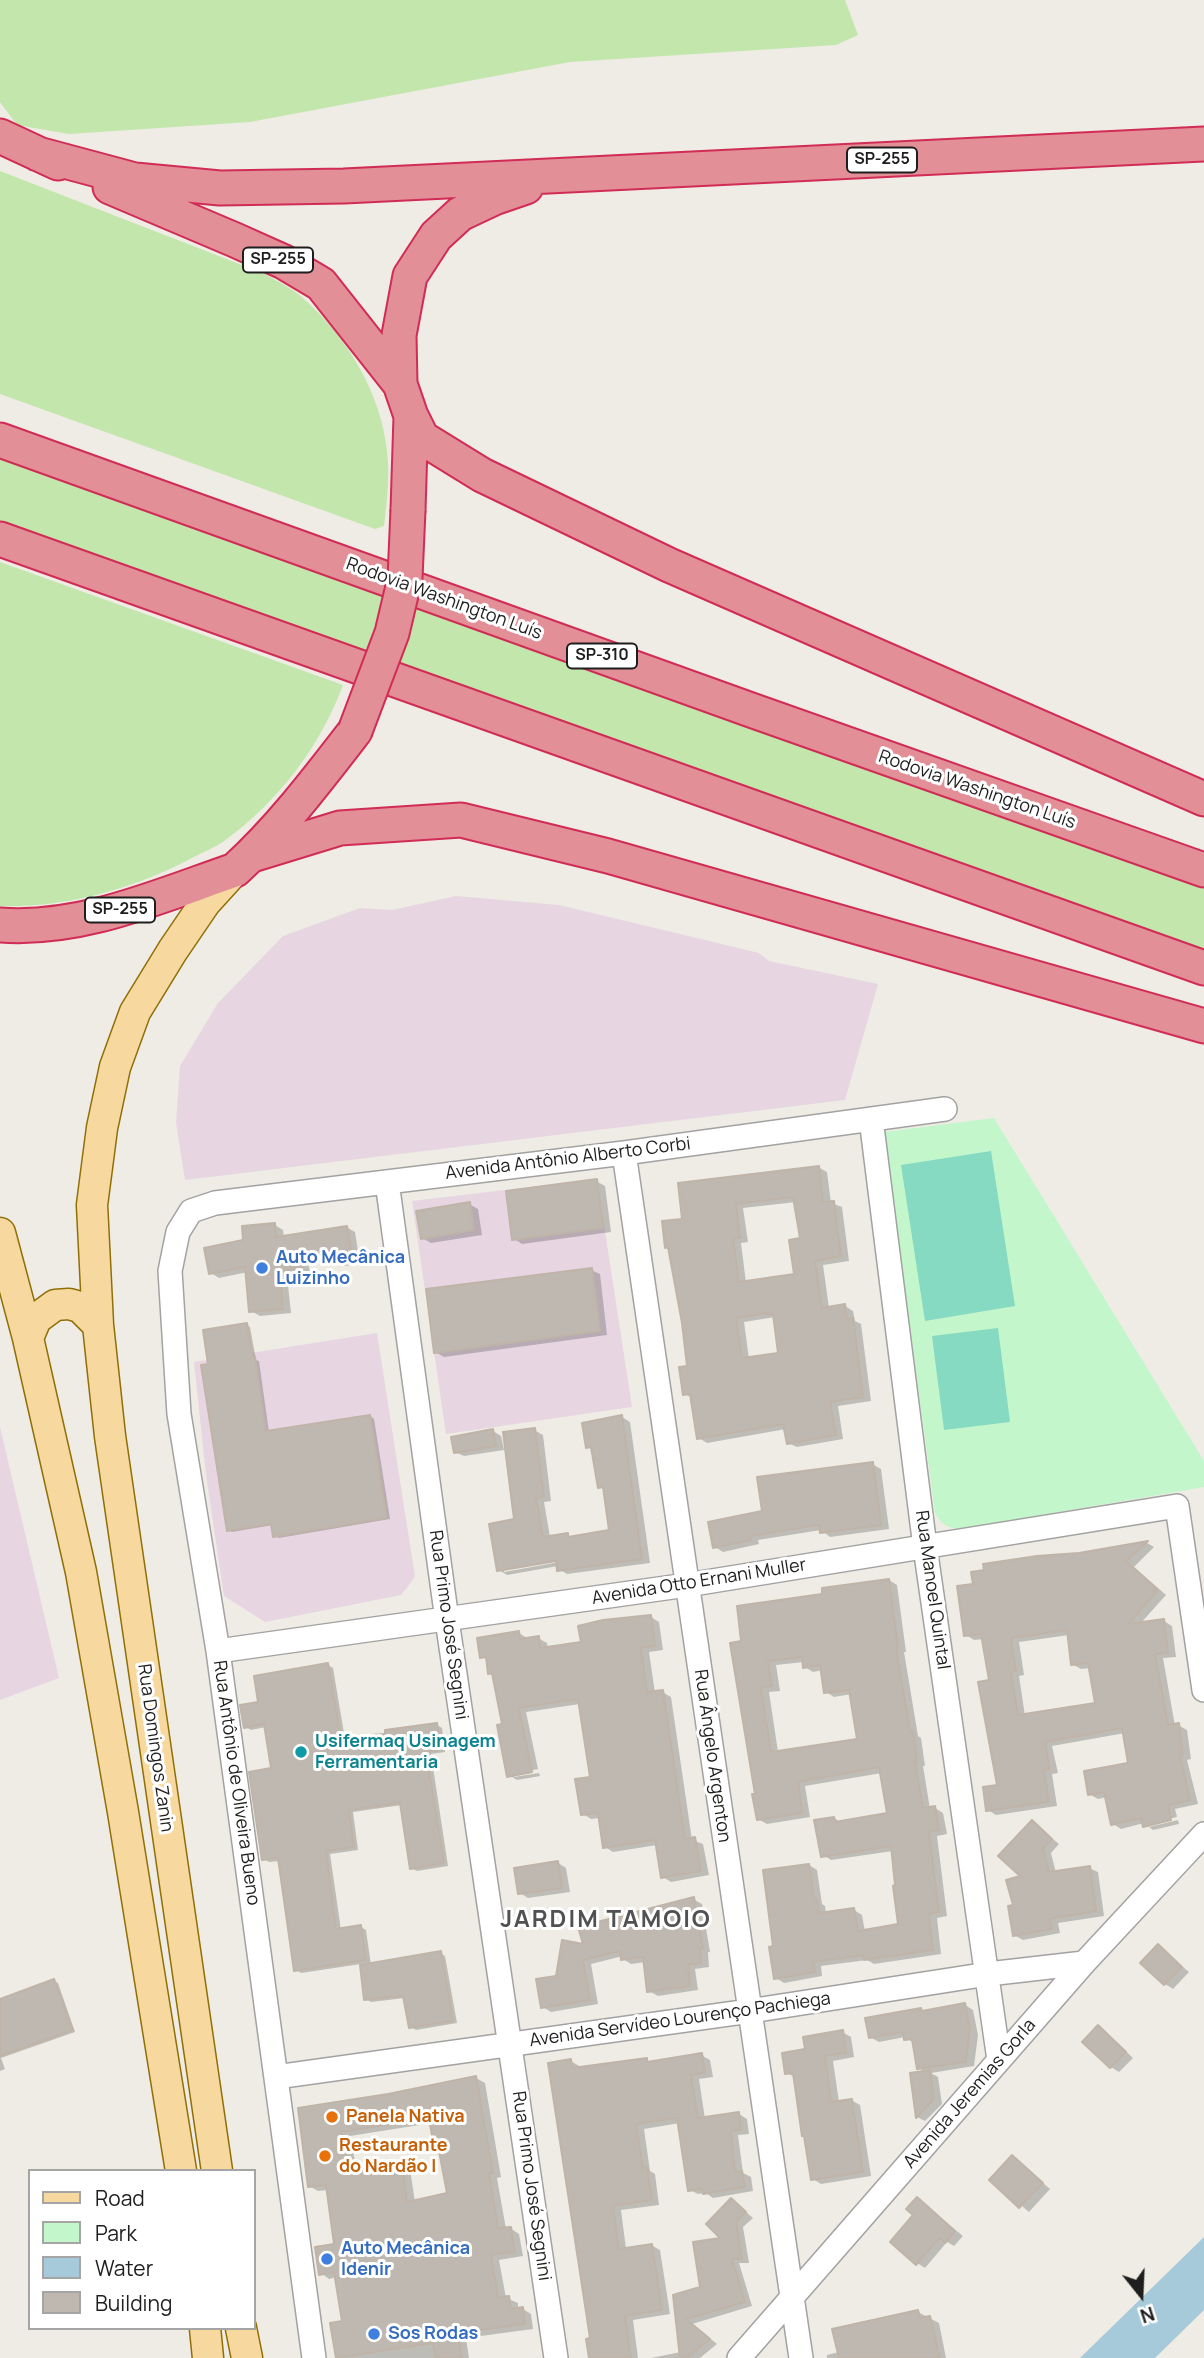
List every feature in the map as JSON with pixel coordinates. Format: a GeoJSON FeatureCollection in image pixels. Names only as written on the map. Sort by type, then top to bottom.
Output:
{"type":"FeatureCollection","features":[{"type":"Feature","properties":{"kind":"highway","name":"SP-255"},"geometry":{"type":"LineString","coordinates":[[1,135],[141,201],[284,262],[321,284],[400,384]]}},
{"type":"Feature","properties":{"kind":"highway","name":"SP-255"},"geometry":{"type":"LineString","coordinates":[[38,154],[135,180],[220,188],[344,186],[1204,144]]}},
{"type":"Feature","properties":{"kind":"highway","name":"SP-255"},"geometry":{"type":"LineString","coordinates":[[0,925],[23,927],[60,924],[104,915],[243,862],[309,790],[355,731],[392,633],[405,578],[411,416],[400,384],[399,335],[410,276],[436,236],[460,214],[494,198],[560,176]]}},
{"type":"Feature","properties":{"kind":"highway"},"geometry":{"type":"LineString","coordinates":[[411,416],[422,438],[494,481],[670,565],[1204,799]]}},
{"type":"Feature","properties":{"kind":"highway","name":"Rodovia Washington Luís"},"geometry":{"type":"LineString","coordinates":[[0,440],[1204,870]]}},
{"type":"Feature","properties":{"kind":"highway"},"geometry":{"type":"LineString","coordinates":[[0,539],[1204,968]]}},
{"type":"Feature","properties":{"kind":"highway"},"geometry":{"type":"LineString","coordinates":[[243,862],[340,828],[461,820],[608,856],[1204,1026]]}},
{"type":"Feature","properties":{"kind":"main road","name":"Rua Domingos Zanin"},"geometry":{"type":"LineString","coordinates":[[217,2169],[131,1590],[97,1325],[92,1205],[102,1128],[115,1067],[135,1012],[205,903],[243,862]]}},
{"type":"Feature","properties":{"kind":"main road"},"geometry":{"type":"LineString","coordinates":[[0,1233],[28,1338],[81,1572],[181,2169]]}},
{"type":"Feature","properties":{"kind":"main road"},"geometry":{"type":"LineString","coordinates":[[28,1338],[36,1319],[55,1305],[69,1304],[79,1307],[97,1325]]}},
{"type":"Feature","properties":{"kind":"main road"},"geometry":{"type":"LineString","coordinates":[[205,2330],[208,2358]]}},
{"type":"Feature","properties":{"kind":"main road"},"geometry":{"type":"LineString","coordinates":[[241,2330],[247,2358]]}},
{"type":"Feature","properties":{"kind":"street","name":"Avenida Antônio Alberto Corbi"},"geometry":{"type":"LineString","coordinates":[[191,1211],[215,1203],[624,1153],[945,1109]]}},
{"type":"Feature","properties":{"kind":"street","name":"Rua Manoel Quintal"},"geometry":{"type":"LineString","coordinates":[[871,1119],[925,1547],[999,2060]]}},
{"type":"Feature","properties":{"kind":"street","name":"Rua Ângelo Argenton"},"geometry":{"type":"LineString","coordinates":[[624,1153],[801,2358]]}},
{"type":"Feature","properties":{"kind":"street","name":"Rua Primo José Segnini"},"geometry":{"type":"LineString","coordinates":[[387,1182],[447,1620],[556,2358]]}},
{"type":"Feature","properties":{"kind":"street","name":"Rua Antônio de Oliveira Bueno"},"geometry":{"type":"LineString","coordinates":[[191,1211],[178,1232],[170,1271],[179,1414],[218,1651],[314,2358]]}},
{"type":"Feature","properties":{"kind":"street","name":"Avenida Otto Ernani Muller"},"geometry":{"type":"LineString","coordinates":[[218,1651],[687,1585],[1178,1506],[1204,1690]]}},
{"type":"Feature","properties":{"kind":"street","name":"Avenida Jeremias Gorla"},"geometry":{"type":"LineString","coordinates":[[739,2358],[1084,1963],[1204,1833]]}},
{"type":"Feature","properties":{"kind":"street","name":"Avenida Servídeo Lourenço Pachiega"},"geometry":{"type":"LineString","coordinates":[[276,2077],[750,2011],[988,1974],[1084,1963]]}},
{"type":"Feature","properties":{"kind":"shaded area"},"geometry":{"type":"Polygon","coordinates":[[[456,896],[559,905],[759,953],[769,961],[878,984],[845,1100],[185,1180],[176,1123],[180,1066],[218,1003],[283,936],[360,908],[392,910],[456,896]]]}},
{"type":"Feature","properties":{"kind":"shaded area"},"geometry":{"type":"Polygon","coordinates":[[[597,1179],[632,1407],[446,1434],[412,1201],[597,1179]]]}},
{"type":"Feature","properties":{"kind":"shaded area"},"geometry":{"type":"Polygon","coordinates":[[[377,1333],[415,1577],[401,1595],[265,1622],[224,1596],[206,1475],[194,1362],[377,1333]]]}},
{"type":"Feature","properties":{"kind":"shaded area"},"geometry":{"type":"Polygon","coordinates":[[[0,1427],[59,1678],[0,1700],[0,1427]]]}},
{"type":"Feature","properties":{"kind":"green space"},"geometry":{"type":"Polygon","coordinates":[[[0,0],[845,0],[858,35],[836,45],[570,62],[250,122],[69,134],[17,125],[0,102],[0,0]]]}},
{"type":"Feature","properties":{"kind":"green space"},"geometry":{"type":"Polygon","coordinates":[[[0,171],[265,274],[305,300],[335,331],[348,349],[360,368],[378,409],[388,461],[384,526],[375,529],[0,394],[0,171]]]}},
{"type":"Feature","properties":{"kind":"green space"},"geometry":{"type":"Polygon","coordinates":[[[0,455],[1204,883],[1204,957],[0,525],[0,455]]]}},
{"type":"Feature","properties":{"kind":"green space"},"geometry":{"type":"Polygon","coordinates":[[[0,562],[343,685],[322,730],[295,772],[262,809],[221,843],[150,878],[101,894],[51,904],[0,906],[0,562]]]}},
{"type":"Feature","properties":{"kind":"green space"},"geometry":{"type":"Polygon","coordinates":[[[994,1118],[1204,1461],[1204,1487],[961,1529],[945,1525],[935,1513],[884,1132],[994,1118]]]}},
{"type":"Feature","properties":{"kind":"green space"},"geometry":{"type":"Polygon","coordinates":[[[991,1151],[1015,1306],[925,1321],[901,1165],[991,1151]]]}},
{"type":"Feature","properties":{"kind":"green space"},"geometry":{"type":"Polygon","coordinates":[[[998,1328],[1010,1422],[944,1430],[932,1336],[998,1328]]]}},
{"type":"Feature","properties":{"kind":"water"},"geometry":{"type":"Polygon","coordinates":[[[1204,2237],[1204,2310],[1155,2358],[1080,2358],[1204,2237]]]}},
{"type":"Feature","properties":{"kind":"building"},"geometry":{"type":"Polygon","coordinates":[[[819,1166],[823,1202],[834,1201],[841,1256],[815,1261],[822,1308],[845,1304],[847,1319],[853,1318],[863,1397],[830,1402],[836,1435],[787,1444],[783,1424],[697,1439],[690,1394],[683,1395],[679,1367],[687,1366],[682,1323],[668,1247],[665,1248],[662,1221],[682,1219],[678,1183],[819,1166]],[[793,1197],[736,1204],[740,1238],[733,1239],[739,1282],[794,1274],[789,1240],[800,1238],[793,1197]],[[773,1314],[736,1318],[742,1358],[778,1353],[773,1314]]]}},
{"type":"Feature","properties":{"kind":"building"},"geometry":{"type":"Polygon","coordinates":[[[597,1179],[603,1228],[512,1240],[506,1191],[597,1179]]]}},
{"type":"Feature","properties":{"kind":"building"},"geometry":{"type":"Polygon","coordinates":[[[470,1202],[474,1230],[421,1239],[416,1211],[470,1202]]]}},
{"type":"Feature","properties":{"kind":"building"},"geometry":{"type":"Polygon","coordinates":[[[275,1223],[276,1237],[347,1226],[353,1260],[335,1262],[333,1254],[300,1260],[302,1267],[280,1272],[283,1309],[249,1312],[245,1267],[209,1274],[204,1248],[243,1240],[242,1226],[275,1223]]]}},
{"type":"Feature","properties":{"kind":"building"},"geometry":{"type":"Polygon","coordinates":[[[592,1268],[600,1331],[434,1353],[426,1289],[592,1268]]]}},
{"type":"Feature","properties":{"kind":"building"},"geometry":{"type":"Polygon","coordinates":[[[247,1323],[266,1431],[370,1415],[387,1518],[273,1537],[271,1524],[227,1531],[201,1365],[208,1364],[203,1330],[247,1323]]]}},
{"type":"Feature","properties":{"kind":"building"},"geometry":{"type":"Polygon","coordinates":[[[622,1415],[642,1559],[557,1571],[556,1561],[497,1571],[489,1524],[514,1519],[503,1432],[535,1428],[544,1497],[536,1498],[543,1537],[568,1533],[568,1537],[609,1530],[603,1487],[598,1488],[591,1447],[586,1448],[582,1423],[622,1415]]]}},
{"type":"Feature","properties":{"kind":"building"},"geometry":{"type":"Polygon","coordinates":[[[493,1429],[496,1446],[454,1453],[451,1437],[493,1429]]]}},
{"type":"Feature","properties":{"kind":"building"},"geometry":{"type":"Polygon","coordinates":[[[873,1462],[881,1525],[820,1533],[819,1525],[750,1536],[751,1540],[713,1548],[708,1522],[762,1511],[757,1477],[873,1462]]]}},
{"type":"Feature","properties":{"kind":"building"},"geometry":{"type":"Polygon","coordinates":[[[1148,1541],[1126,1561],[1158,1590],[1128,1624],[1164,1619],[1168,1653],[1155,1654],[1168,1725],[1179,1723],[1183,1755],[1180,1756],[1190,1800],[1168,1805],[1171,1820],[1143,1827],[1141,1818],[1111,1825],[1104,1792],[1088,1795],[1084,1771],[1128,1763],[1122,1728],[1045,1742],[1050,1769],[1044,1770],[1049,1802],[986,1811],[983,1787],[997,1785],[978,1682],[989,1680],[981,1634],[964,1636],[957,1586],[973,1584],[971,1572],[984,1570],[983,1564],[1079,1553],[1148,1541]],[[1067,1630],[1011,1638],[1016,1671],[1011,1672],[1018,1715],[1095,1703],[1088,1663],[1071,1665],[1067,1630]]]}},
{"type":"Feature","properties":{"kind":"building"},"geometry":{"type":"Polygon","coordinates":[[[889,1579],[896,1648],[910,1731],[913,1731],[923,1808],[935,1806],[939,1830],[929,1832],[939,1912],[929,1914],[933,1950],[864,1960],[863,1955],[813,1962],[815,1972],[774,1979],[769,1947],[773,1946],[763,1870],[809,1864],[819,1913],[854,1908],[858,1931],[898,1924],[891,1846],[821,1857],[814,1820],[834,1817],[835,1822],[887,1813],[879,1767],[798,1782],[802,1813],[757,1820],[730,1643],[741,1641],[737,1606],[822,1594],[822,1588],[889,1579]],[[802,1657],[768,1661],[772,1686],[761,1688],[771,1752],[857,1739],[849,1690],[824,1693],[820,1665],[803,1668],[802,1657]]]}},
{"type":"Feature","properties":{"kind":"building"},"geometry":{"type":"Polygon","coordinates":[[[651,1615],[655,1646],[641,1648],[647,1692],[663,1690],[685,1839],[695,1837],[701,1871],[661,1878],[655,1840],[603,1848],[598,1813],[581,1815],[575,1779],[590,1777],[578,1699],[519,1708],[532,1772],[507,1777],[497,1725],[502,1724],[492,1673],[488,1674],[486,1657],[480,1658],[477,1638],[519,1631],[520,1639],[539,1636],[540,1648],[581,1642],[578,1626],[603,1620],[651,1615]]]}},
{"type":"Feature","properties":{"kind":"building"},"geometry":{"type":"Polygon","coordinates":[[[328,1663],[341,1737],[385,1734],[385,1730],[437,1723],[441,1750],[426,1752],[444,1863],[410,1869],[400,1803],[349,1810],[354,1847],[326,1851],[336,1929],[361,1925],[366,1960],[294,1971],[278,1858],[262,1860],[249,1772],[271,1768],[264,1724],[244,1728],[240,1705],[258,1702],[254,1676],[328,1663]]]}},
{"type":"Feature","properties":{"kind":"building"},"geometry":{"type":"Polygon","coordinates":[[[1032,1820],[1052,1839],[1043,1848],[1049,1872],[1090,1866],[1096,1911],[1050,1919],[1052,1929],[1013,1936],[1008,1906],[1013,1905],[1006,1880],[1020,1876],[998,1856],[1032,1820]]]}},
{"type":"Feature","properties":{"kind":"building"},"geometry":{"type":"Polygon","coordinates":[[[558,1861],[562,1888],[518,1894],[514,1868],[558,1861]]]}},
{"type":"Feature","properties":{"kind":"building"},"geometry":{"type":"Polygon","coordinates":[[[694,1897],[703,1948],[700,1948],[701,1963],[688,1965],[690,1986],[647,1992],[643,1957],[621,1960],[620,1951],[583,1960],[590,2000],[541,2008],[536,1979],[556,1976],[562,1940],[583,1944],[578,1927],[694,1897]]]}},
{"type":"Feature","properties":{"kind":"building"},"geometry":{"type":"Polygon","coordinates":[[[1158,1944],[1182,1967],[1164,1985],[1140,1963],[1158,1944]]]}},
{"type":"Feature","properties":{"kind":"building"},"geometry":{"type":"Polygon","coordinates":[[[441,1951],[453,2021],[409,2028],[403,1996],[364,2000],[360,1965],[441,1951]]]}},
{"type":"Feature","properties":{"kind":"building"},"geometry":{"type":"Polygon","coordinates":[[[54,1979],[73,2030],[0,2056],[0,1999],[54,1979]]]}},
{"type":"Feature","properties":{"kind":"building"},"geometry":{"type":"Polygon","coordinates":[[[965,2003],[970,2028],[966,2062],[917,2069],[912,2039],[904,2040],[903,2032],[869,2038],[865,2018],[965,2003]]]}},
{"type":"Feature","properties":{"kind":"building"},"geometry":{"type":"Polygon","coordinates":[[[1098,2025],[1126,2052],[1110,2068],[1082,2042],[1098,2025]]]}},
{"type":"Feature","properties":{"kind":"building"},"geometry":{"type":"Polygon","coordinates":[[[843,2030],[846,2053],[825,2056],[831,2102],[852,2099],[863,2172],[811,2180],[793,2073],[785,2074],[782,2053],[805,2049],[803,2037],[843,2030]]]}},
{"type":"Feature","properties":{"kind":"building"},"geometry":{"type":"Polygon","coordinates":[[[702,2053],[705,2073],[691,2075],[698,2118],[739,2112],[741,2130],[731,2131],[735,2172],[742,2171],[745,2187],[703,2194],[702,2189],[688,2191],[677,2118],[636,2124],[643,2168],[647,2167],[652,2200],[613,2206],[619,2249],[652,2244],[662,2310],[625,2316],[631,2358],[589,2358],[586,2339],[590,2338],[548,2063],[571,2059],[572,2068],[647,2058],[647,2062],[702,2053]]]}},
{"type":"Feature","properties":{"kind":"building"},"geometry":{"type":"Polygon","coordinates":[[[930,2070],[934,2099],[916,2118],[910,2073],[930,2070]]]}},
{"type":"Feature","properties":{"kind":"building"},"geometry":{"type":"Polygon","coordinates":[[[476,2076],[493,2173],[489,2173],[498,2228],[511,2227],[515,2252],[491,2255],[498,2297],[509,2296],[511,2309],[523,2307],[525,2324],[458,2333],[462,2358],[435,2358],[433,2343],[336,2358],[330,2323],[342,2321],[334,2272],[319,2275],[315,2247],[334,2244],[326,2185],[308,2187],[298,2108],[388,2094],[476,2076]],[[429,2118],[342,2132],[349,2170],[402,2162],[407,2202],[447,2193],[438,2146],[434,2147],[429,2118]]]}},
{"type":"Feature","properties":{"kind":"building"},"geometry":{"type":"Polygon","coordinates":[[[1012,2155],[1043,2183],[1019,2208],[989,2180],[1012,2155]]]}},
{"type":"Feature","properties":{"kind":"building"},"geometry":{"type":"Polygon","coordinates":[[[917,2197],[955,2231],[945,2243],[939,2238],[916,2265],[890,2242],[913,2215],[906,2209],[917,2197]]]}},
{"type":"Feature","properties":{"kind":"building"},"geometry":{"type":"Polygon","coordinates":[[[731,2198],[746,2212],[736,2222],[742,2259],[732,2259],[745,2302],[686,2319],[710,2339],[687,2358],[680,2358],[673,2295],[700,2287],[693,2242],[720,2238],[706,2224],[731,2198]]]}},
{"type":"Feature","properties":{"kind":"building"},"geometry":{"type":"Polygon","coordinates":[[[918,2310],[920,2318],[930,2316],[940,2358],[839,2358],[832,2329],[918,2310]]]}},
{"type":"Feature","properties":{"kind":"place","name":"Auto Mecânica Luizinho"},"geometry":{"type":"Point","coordinates":[262,1268]}},
{"type":"Feature","properties":{"kind":"place","name":"Usifermaq Usinagem Ferramentaria"},"geometry":{"type":"Point","coordinates":[301,1752]}},
{"type":"Feature","properties":{"kind":"place","name":"Panela Nativa"},"geometry":{"type":"Point","coordinates":[332,2117]}},
{"type":"Feature","properties":{"kind":"place","name":"Restaurante do Nardão I"},"geometry":{"type":"Point","coordinates":[325,2156]}},
{"type":"Feature","properties":{"kind":"place","name":"Auto Mecânica Idenir"},"geometry":{"type":"Point","coordinates":[327,2259]}},
{"type":"Feature","properties":{"kind":"place","name":"Sos Rodas"},"geometry":{"type":"Point","coordinates":[374,2334]}},
{"type":"Feature","properties":{"kind":"district","name":"JARDIM TAMOIO"},"geometry":{"type":"Point","coordinates":[606,1920]}}]}
